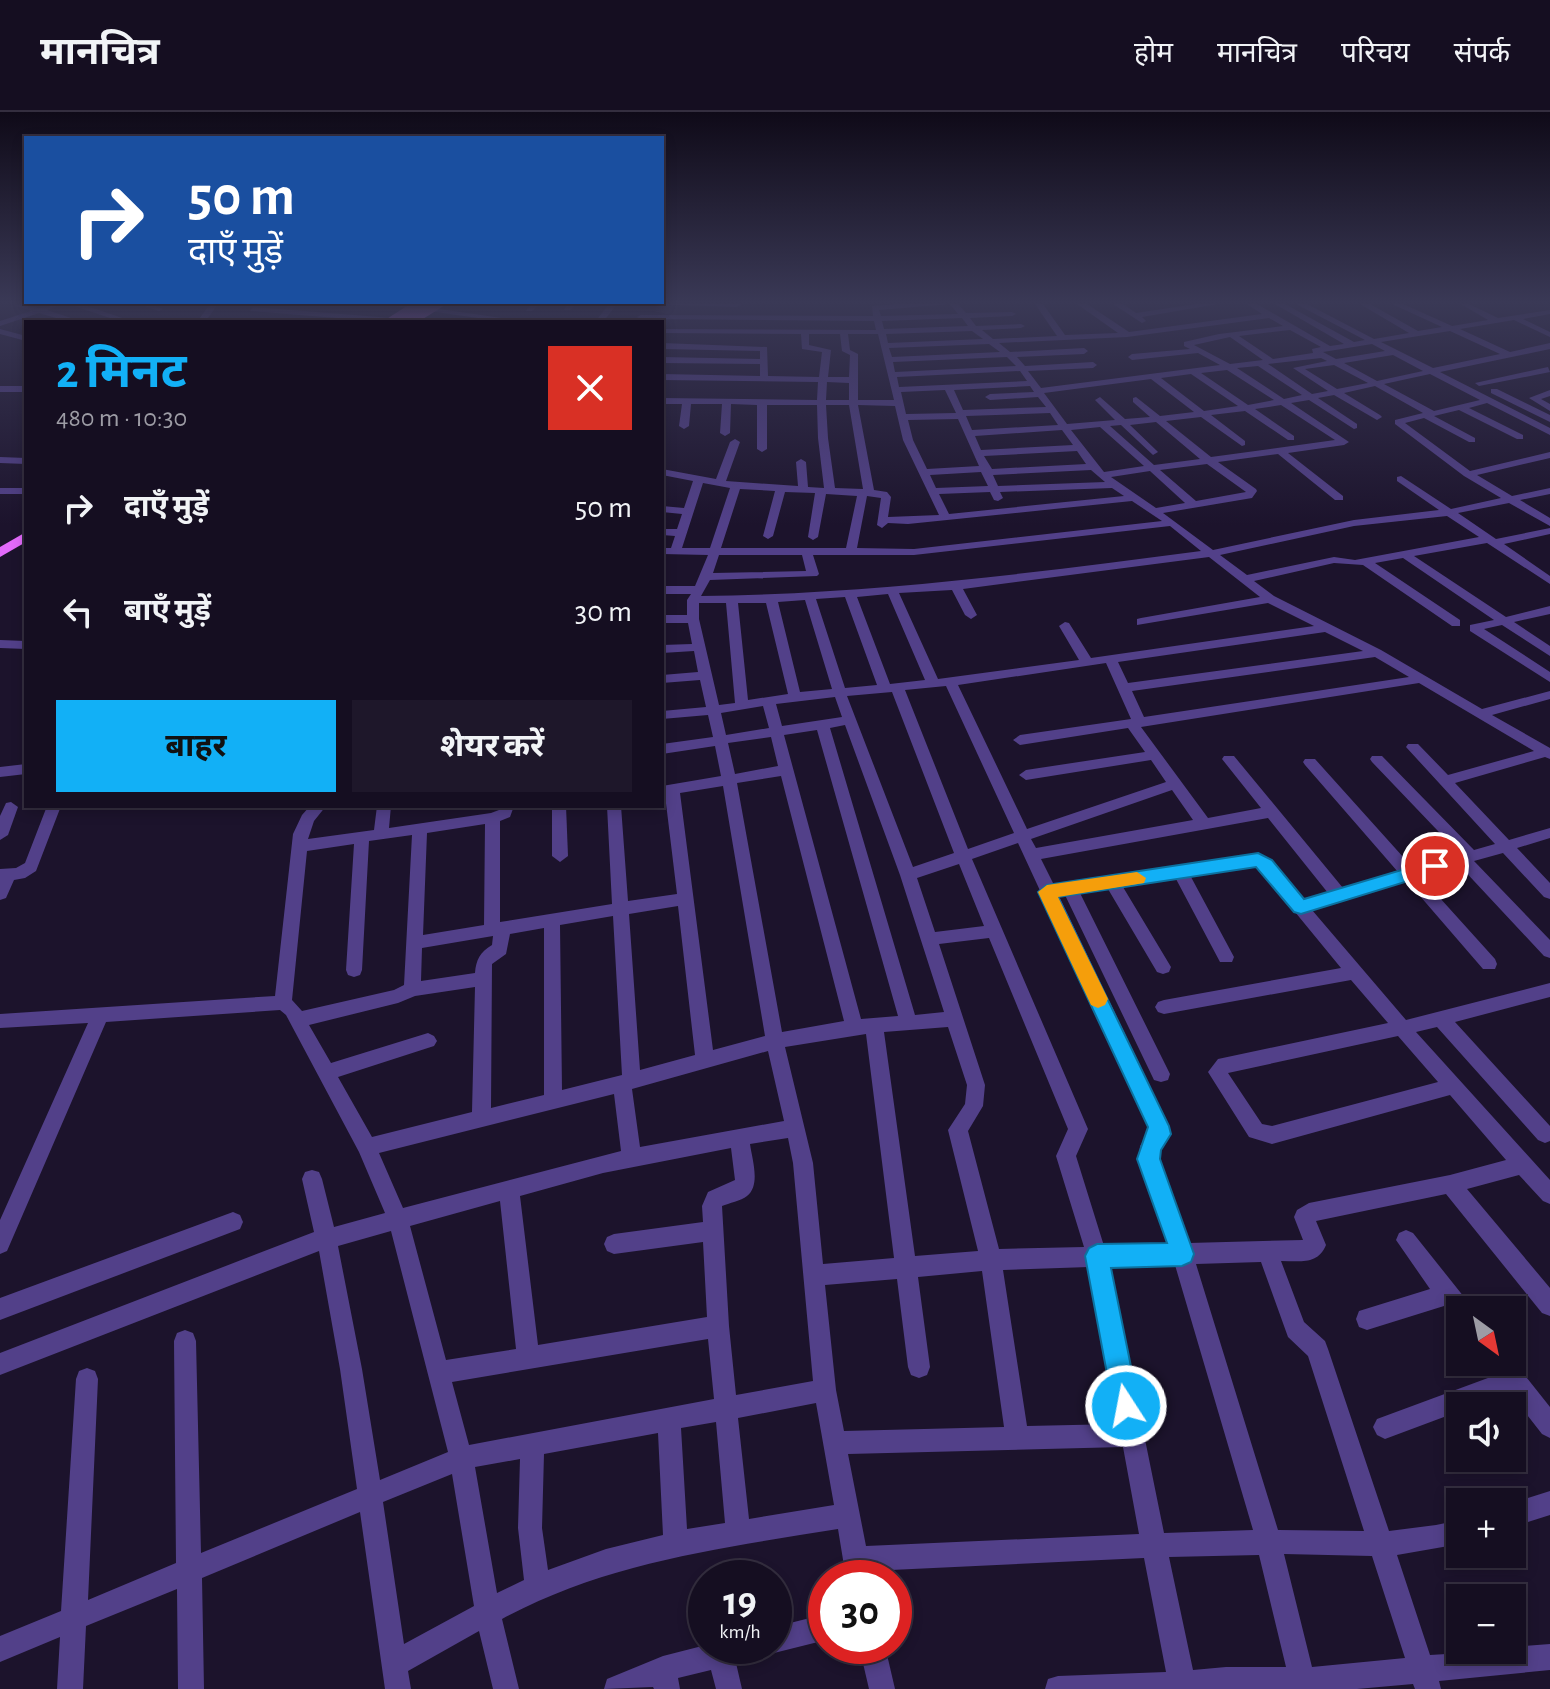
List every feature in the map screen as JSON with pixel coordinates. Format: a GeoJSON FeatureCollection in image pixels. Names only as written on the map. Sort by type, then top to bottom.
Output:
{"type":"FeatureCollection","features":[{"type":"Feature","properties":{"kind":"main road"},"geometry":{"type":"LineString","coordinates":[[0,549],[24,531]]}},
{"type":"Feature","properties":{"kind":"main road"},"geometry":{"type":"LineString","coordinates":[[0,549],[23,541]]}},
{"type":"Feature","properties":{"kind":"main road"},"geometry":{"type":"LineString","coordinates":[[0,560],[23,541]]}},
{"type":"Feature","properties":{"kind":"street"},"geometry":{"type":"LineString","coordinates":[[692,378],[853,380],[853,404],[866,493],[851,553]]}},
{"type":"Feature","properties":{"kind":"street"},"geometry":{"type":"LineString","coordinates":[[708,402],[712,378]]}},
{"type":"Feature","properties":{"kind":"street"},"geometry":{"type":"LineString","coordinates":[[893,378],[908,440],[945,516]]}},
{"type":"Feature","properties":{"kind":"street"},"geometry":{"type":"LineString","coordinates":[[1029,378],[1098,471],[1213,553],[1270,599],[1377,653],[1549,753]]}},
{"type":"Feature","properties":{"kind":"street"},"geometry":{"type":"LineString","coordinates":[[1062,378],[1068,388]]}},
{"type":"Feature","properties":{"kind":"street"},"geometry":{"type":"LineString","coordinates":[[1103,378],[1108,384]]}},
{"type":"Feature","properties":{"kind":"street"},"geometry":{"type":"LineString","coordinates":[[896,390],[952,393],[1037,390],[1155,378],[1242,443]]}},
{"type":"Feature","properties":{"kind":"street"},"geometry":{"type":"LineString","coordinates":[[1202,378],[1291,438]]}},
{"type":"Feature","properties":{"kind":"street"},"geometry":{"type":"LineString","coordinates":[[923,472],[1150,469],[1344,442],[1245,378]]}},
{"type":"Feature","properties":{"kind":"street"},"geometry":{"type":"LineString","coordinates":[[1285,378],[1354,426]]}},
{"type":"Feature","properties":{"kind":"street"},"geometry":{"type":"LineString","coordinates":[[1313,378],[1377,417]]}},
{"type":"Feature","properties":{"kind":"street"},"geometry":{"type":"LineString","coordinates":[[1363,378],[1472,440]]}},
{"type":"Feature","properties":{"kind":"street"},"geometry":{"type":"LineString","coordinates":[[971,433],[1065,429],[1203,414],[1405,378]]}},
{"type":"Feature","properties":{"kind":"street"},"geometry":{"type":"LineString","coordinates":[[1454,378],[1549,432]]}},
{"type":"Feature","properties":{"kind":"street"},"geometry":{"type":"LineString","coordinates":[[1469,378],[1550,419]]}},
{"type":"Feature","properties":{"kind":"street"},"geometry":{"type":"LineString","coordinates":[[1479,383],[1511,378]]}},
{"type":"Feature","properties":{"kind":"street"},"geometry":{"type":"LineString","coordinates":[[759,379],[756,403],[762,449]]}},
{"type":"Feature","properties":{"kind":"street"},"geometry":{"type":"LineString","coordinates":[[813,537],[826,491],[820,404],[824,380]]}},
{"type":"Feature","properties":{"kind":"street"},"geometry":{"type":"LineString","coordinates":[[0,389],[24,389]]}},
{"type":"Feature","properties":{"kind":"street"},"geometry":{"type":"LineString","coordinates":[[952,393],[1004,511]]}},
{"type":"Feature","properties":{"kind":"street"},"geometry":{"type":"LineString","coordinates":[[1550,393],[1534,398],[1550,408]]}},
{"type":"Feature","properties":{"kind":"street"},"geometry":{"type":"LineString","coordinates":[[1100,400],[1153,452]]}},
{"type":"Feature","properties":{"kind":"street"},"geometry":{"type":"LineString","coordinates":[[1136,400],[1252,493],[1154,511]]}},
{"type":"Feature","properties":{"kind":"street"},"geometry":{"type":"LineString","coordinates":[[1489,400],[1398,422],[1468,474],[1550,523]]}},
{"type":"Feature","properties":{"kind":"street"},"geometry":{"type":"LineString","coordinates":[[664,401],[899,403]]}},
{"type":"Feature","properties":{"kind":"street"},"geometry":{"type":"LineString","coordinates":[[684,426],[687,401]]}},
{"type":"Feature","properties":{"kind":"street"},"geometry":{"type":"LineString","coordinates":[[725,433],[727,402]]}},
{"type":"Feature","properties":{"kind":"street"},"geometry":{"type":"LineString","coordinates":[[1460,407],[1520,437]]}},
{"type":"Feature","properties":{"kind":"street"},"geometry":{"type":"LineString","coordinates":[[903,417],[1052,410]]}},
{"type":"Feature","properties":{"kind":"street"},"geometry":{"type":"LineString","coordinates":[[1103,425],[1194,505]]}},
{"type":"Feature","properties":{"kind":"street"},"geometry":{"type":"LineString","coordinates":[[720,483],[735,442]]}},
{"type":"Feature","properties":{"kind":"street"},"geometry":{"type":"LineString","coordinates":[[979,453],[1079,448]]}},
{"type":"Feature","properties":{"kind":"street"},"geometry":{"type":"LineString","coordinates":[[1280,451],[1339,498]]}},
{"type":"Feature","properties":{"kind":"street"},"geometry":{"type":"LineString","coordinates":[[1468,474],[1550,455]]}},
{"type":"Feature","properties":{"kind":"street"},"geometry":{"type":"LineString","coordinates":[[0,460],[24,461]]}},
{"type":"Feature","properties":{"kind":"street"},"geometry":{"type":"LineString","coordinates":[[801,462],[803,490]]}},
{"type":"Feature","properties":{"kind":"street"},"geometry":{"type":"LineString","coordinates":[[664,472],[736,486],[866,493],[886,497],[883,522],[1134,498]]}},
{"type":"Feature","properties":{"kind":"street"},"geometry":{"type":"LineString","coordinates":[[668,551],[681,533],[699,479]]}},
{"type":"Feature","properties":{"kind":"street"},"geometry":{"type":"LineString","coordinates":[[1401,479],[1550,581]]}},
{"type":"Feature","properties":{"kind":"street"},"geometry":{"type":"LineString","coordinates":[[933,491],[1114,485]]}},
{"type":"Feature","properties":{"kind":"street"},"geometry":{"type":"LineString","coordinates":[[736,486],[706,577],[696,595],[693,619],[729,779],[775,1041],[796,1128],[816,1275],[825,1390],[856,1560]]}},
{"type":"Feature","properties":{"kind":"street"},"geometry":{"type":"LineString","coordinates":[[768,536],[781,489]]}},
{"type":"Feature","properties":{"kind":"street"},"geometry":{"type":"LineString","coordinates":[[0,491],[24,491]]}},
{"type":"Feature","properties":{"kind":"street"},"geometry":{"type":"LineString","coordinates":[[664,590],[732,600],[956,586],[1213,553],[1354,523],[1450,512],[1550,491]]}},
{"type":"Feature","properties":{"kind":"street"},"geometry":{"type":"LineString","coordinates":[[664,509],[688,511]]}},
{"type":"Feature","properties":{"kind":"street"},"geometry":{"type":"LineString","coordinates":[[668,551],[933,551],[1172,523]]}},
{"type":"Feature","properties":{"kind":"street"},"geometry":{"type":"LineString","coordinates":[[1245,579],[1334,560],[1365,561],[1550,531]]}},
{"type":"Feature","properties":{"kind":"street"},"geometry":{"type":"LineString","coordinates":[[664,532],[681,533]]}},
{"type":"Feature","properties":{"kind":"street"},"geometry":{"type":"LineString","coordinates":[[807,553],[839,691],[908,875],[976,1095],[974,1106],[958,1130],[991,1260],[1017,1438]]}},
{"type":"Feature","properties":{"kind":"street"},"geometry":{"type":"LineString","coordinates":[[1403,553],[1550,652]]}},
{"type":"Feature","properties":{"kind":"street"},"geometry":{"type":"LineString","coordinates":[[1365,561],[1456,623]]}},
{"type":"Feature","properties":{"kind":"street"},"geometry":{"type":"LineString","coordinates":[[706,577],[813,574]]}},
{"type":"Feature","properties":{"kind":"street"},"geometry":{"type":"LineString","coordinates":[[956,586],[971,615]]}},
{"type":"Feature","properties":{"kind":"street"},"geometry":{"type":"LineString","coordinates":[[892,590],[933,683]]}},
{"type":"Feature","properties":{"kind":"street"},"geometry":{"type":"LineString","coordinates":[[849,592],[1078,1129],[1066,1156],[1097,1256],[1182,1687]]}},
{"type":"Feature","properties":{"kind":"street"},"geometry":{"type":"LineString","coordinates":[[771,599],[795,697]]}},
{"type":"Feature","properties":{"kind":"street"},"geometry":{"type":"LineString","coordinates":[[1141,622],[1270,599]]}},
{"type":"Feature","properties":{"kind":"street"},"geometry":{"type":"LineString","coordinates":[[732,600],[742,706]]}},
{"type":"Feature","properties":{"kind":"street"},"geometry":{"type":"LineString","coordinates":[[1549,677],[1474,628],[1550,610]]}},
{"type":"Feature","properties":{"kind":"street"},"geometry":{"type":"LineString","coordinates":[[664,619],[693,619]]}},
{"type":"Feature","properties":{"kind":"street"},"geometry":{"type":"LineString","coordinates":[[1065,626],[1088,664]]}},
{"type":"Feature","properties":{"kind":"street"},"geometry":{"type":"LineString","coordinates":[[664,715],[713,711],[839,691],[950,682],[1088,664],[1326,628]]}},
{"type":"Feature","properties":{"kind":"street"},"geometry":{"type":"LineString","coordinates":[[0,644],[24,645]]}},
{"type":"Feature","properties":{"kind":"street"},"geometry":{"type":"LineString","coordinates":[[664,649],[701,647]]}},
{"type":"Feature","properties":{"kind":"street"},"geometry":{"type":"LineString","coordinates":[[1124,688],[1377,653]]}},
{"type":"Feature","properties":{"kind":"street"},"geometry":{"type":"LineString","coordinates":[[1111,660],[1136,723],[1204,824]]}},
{"type":"Feature","properties":{"kind":"street"},"geometry":{"type":"LineString","coordinates":[[664,679],[706,675]]}},
{"type":"Feature","properties":{"kind":"street"},"geometry":{"type":"LineString","coordinates":[[1020,740],[1421,679]]}},
{"type":"Feature","properties":{"kind":"street"},"geometry":{"type":"LineString","coordinates":[[950,682],[1159,1126],[1160,1134],[1150,1146],[1149,1159],[1182,1254],[1269,1542],[1303,1685]]}},
{"type":"Feature","properties":{"kind":"street"},"geometry":{"type":"LineString","coordinates":[[1482,713],[1550,695]]}},
{"type":"Feature","properties":{"kind":"street"},"geometry":{"type":"LineString","coordinates":[[768,700],[786,770],[864,1026],[907,1267],[919,1367]]}},
{"type":"Feature","properties":{"kind":"street"},"geometry":{"type":"LineString","coordinates":[[664,749],[852,720]]}},
{"type":"Feature","properties":{"kind":"street"},"geometry":{"type":"LineString","coordinates":[[822,724],[909,1023]]}},
{"type":"Feature","properties":{"kind":"street"},"geometry":{"type":"LineString","coordinates":[[1413,747],[1550,893]]}},
{"type":"Feature","properties":{"kind":"street"},"geometry":{"type":"LineString","coordinates":[[1444,781],[1549,753]]}},
{"type":"Feature","properties":{"kind":"street"},"geometry":{"type":"LineString","coordinates":[[1026,775],[1155,755]]}},
{"type":"Feature","properties":{"kind":"street"},"geometry":{"type":"LineString","coordinates":[[1229,759],[1340,896]]}},
{"type":"Feature","properties":{"kind":"street"},"geometry":{"type":"LineString","coordinates":[[1377,759],[1550,951]]}},
{"type":"Feature","properties":{"kind":"street"},"geometry":{"type":"LineString","coordinates":[[1310,762],[1489,964]]}},
{"type":"Feature","properties":{"kind":"street"},"geometry":{"type":"LineString","coordinates":[[0,772],[24,769]]}},
{"type":"Feature","properties":{"kind":"street"},"geometry":{"type":"LineString","coordinates":[[705,1060],[687,898],[667,791],[786,770]]}},
{"type":"Feature","properties":{"kind":"street"},"geometry":{"type":"LineString","coordinates":[[908,875],[1175,784]]}},
{"type":"Feature","properties":{"kind":"street"},"geometry":{"type":"LineString","coordinates":[[0,835],[11,807]]}},
{"type":"Feature","properties":{"kind":"street"},"geometry":{"type":"LineString","coordinates":[[0,894],[4,875],[24,872],[31,867],[53,808]]}},
{"type":"Feature","properties":{"kind":"street"},"geometry":{"type":"LineString","coordinates":[[283,1003],[303,825],[317,808]]}},
{"type":"Feature","properties":{"kind":"street"},"geometry":{"type":"LineString","coordinates":[[381,832],[384,808]]}},
{"type":"Feature","properties":{"kind":"street"},"geometry":{"type":"LineString","coordinates":[[444,825],[447,808]]}},
{"type":"Feature","properties":{"kind":"street"},"geometry":{"type":"LineString","coordinates":[[300,846],[493,818],[505,813],[506,808]]}},
{"type":"Feature","properties":{"kind":"street"},"geometry":{"type":"LineString","coordinates":[[559,808],[560,856]]}},
{"type":"Feature","properties":{"kind":"street"},"geometry":{"type":"LineString","coordinates":[[614,808],[623,909],[632,1158]]}},
{"type":"Feature","properties":{"kind":"street"},"geometry":{"type":"LineString","coordinates":[[1030,855],[1270,812]]}},
{"type":"Feature","properties":{"kind":"street"},"geometry":{"type":"LineString","coordinates":[[481,1117],[485,959],[500,949],[493,818]]}},
{"type":"Feature","properties":{"kind":"street"},"geometry":{"type":"LineString","coordinates":[[412,989],[420,827]]}},
{"type":"Feature","properties":{"kind":"street"},"geometry":{"type":"LineString","coordinates":[[1301,907],[1550,833]]}},
{"type":"Feature","properties":{"kind":"street"},"geometry":{"type":"LineString","coordinates":[[354,970],[362,835]]}},
{"type":"Feature","properties":{"kind":"street"},"geometry":{"type":"LineString","coordinates":[[1047,892],[1258,860],[1266,864],[1402,1028],[1550,1193]]}},
{"type":"Feature","properties":{"kind":"street"},"geometry":{"type":"LineString","coordinates":[[1180,872],[1226,957]]}},
{"type":"Feature","properties":{"kind":"street"},"geometry":{"type":"LineString","coordinates":[[1112,882],[1163,967]]}},
{"type":"Feature","properties":{"kind":"street"},"geometry":{"type":"LineString","coordinates":[[1070,889],[1161,1074]]}},
{"type":"Feature","properties":{"kind":"street"},"geometry":{"type":"LineString","coordinates":[[414,943],[687,898]]}},
{"type":"Feature","properties":{"kind":"street"},"geometry":{"type":"LineString","coordinates":[[552,921],[553,1099]]}},
{"type":"Feature","properties":{"kind":"street"},"geometry":{"type":"LineString","coordinates":[[929,939],[994,931]]}},
{"type":"Feature","properties":{"kind":"street"},"geometry":{"type":"LineString","coordinates":[[1164,1007],[1356,972]]}},
{"type":"Feature","properties":{"kind":"street"},"geometry":{"type":"LineString","coordinates":[[297,1020],[398,996],[412,989],[483,979]]}},
{"type":"Feature","properties":{"kind":"street"},"geometry":{"type":"LineString","coordinates":[[1454,1086],[1263,1135],[1256,1131],[1217,1075],[1219,1067],[1224,1065],[1402,1028],[1550,990]]}},
{"type":"Feature","properties":{"kind":"street"},"geometry":{"type":"LineString","coordinates":[[1,1024],[283,1003],[289,1007],[367,1147],[398,1219],[461,1458],[488,1615],[506,1689]]}},
{"type":"Feature","properties":{"kind":"street"},"geometry":{"type":"LineString","coordinates":[[0,1244],[100,1016]]}},
{"type":"Feature","properties":{"kind":"street"},"geometry":{"type":"LineString","coordinates":[[1440,1018],[1545,1134]]}},
{"type":"Feature","properties":{"kind":"street"},"geometry":{"type":"LineString","coordinates":[[367,1147],[627,1082],[775,1041],[864,1026],[955,1019]]}},
{"type":"Feature","properties":{"kind":"street"},"geometry":{"type":"LineString","coordinates":[[326,1073],[428,1041]]}},
{"type":"Feature","properties":{"kind":"street"},"geometry":{"type":"LineString","coordinates":[[0,1364],[307,1244],[632,1158],[796,1128]]}},
{"type":"Feature","properties":{"kind":"street"},"geometry":{"type":"LineString","coordinates":[[738,1534],[718,1326],[712,1206],[715,1199],[740,1189],[745,1182],[739,1137]]}},
{"type":"Feature","properties":{"kind":"street"},"geometry":{"type":"LineString","coordinates":[[816,1275],[991,1260],[1315,1248],[1304,1217],[1309,1213],[1450,1184],[1523,1165]]}},
{"type":"Feature","properties":{"kind":"street"},"geometry":{"type":"LineString","coordinates":[[312,1179],[328,1238],[371,1495],[396,1676],[488,1615],[538,1588],[604,1562],[676,1545],[848,1515]]}},
{"type":"Feature","properties":{"kind":"street"},"geometry":{"type":"LineString","coordinates":[[1450,1184],[1550,1305]]}},
{"type":"Feature","properties":{"kind":"street"},"geometry":{"type":"LineString","coordinates":[[509,1190],[528,1358]]}},
{"type":"Feature","properties":{"kind":"street"},"geometry":{"type":"LineString","coordinates":[[0,1309],[233,1222]]}},
{"type":"Feature","properties":{"kind":"street"},"geometry":{"type":"LineString","coordinates":[[614,1244],[713,1231]]}},
{"type":"Feature","properties":{"kind":"street"},"geometry":{"type":"LineString","coordinates":[[1406,1240],[1449,1296]]}},
{"type":"Feature","properties":{"kind":"street"},"geometry":{"type":"LineString","coordinates":[[1267,1251],[1296,1329],[1317,1349],[1383,1543],[1425,1680]]}},
{"type":"Feature","properties":{"kind":"street"},"geometry":{"type":"LineString","coordinates":[[1367,1319],[1446,1304]]}},
{"type":"Feature","properties":{"kind":"street"},"geometry":{"type":"LineString","coordinates":[[439,1373],[718,1326]]}},
{"type":"Feature","properties":{"kind":"street"},"geometry":{"type":"LineString","coordinates":[[185,1341],[191,1689]]}},
{"type":"Feature","properties":{"kind":"street"},"geometry":{"type":"LineString","coordinates":[[1385,1427],[1496,1376]]}},
{"type":"Feature","properties":{"kind":"street"},"geometry":{"type":"LineString","coordinates":[[1511,1376],[1550,1426]]}},
{"type":"Feature","properties":{"kind":"street"},"geometry":{"type":"LineString","coordinates":[[70,1689],[87,1379]]}},
{"type":"Feature","properties":{"kind":"street"},"geometry":{"type":"LineString","coordinates":[[0,1649],[461,1458],[825,1390]]}},
{"type":"Feature","properties":{"kind":"street"},"geometry":{"type":"LineString","coordinates":[[669,1419],[676,1545]]}},
{"type":"Feature","properties":{"kind":"street"},"geometry":{"type":"LineString","coordinates":[[834,1443],[1132,1435]]}},
{"type":"Feature","properties":{"kind":"street"},"geometry":{"type":"LineString","coordinates":[[532,1445],[530,1528],[538,1588]]}},
{"type":"Feature","properties":{"kind":"street"},"geometry":{"type":"LineString","coordinates":[[1526,1511],[1550,1503]]}},
{"type":"Feature","properties":{"kind":"street"},"geometry":{"type":"LineString","coordinates":[[912,1565],[1156,1546],[1269,1542],[1383,1543],[1446,1535]]}},
{"type":"Feature","properties":{"kind":"street"},"geometry":{"type":"LineString","coordinates":[[1058,1689],[1182,1687],[1226,1680],[1303,1685],[1425,1680],[1550,1657]]}},
{"type":"Feature","properties":{"kind":"street"},"geometry":{"type":"LineString","coordinates":[[617,1689],[665,1679],[697,1664]]}},
{"type":"Feature","properties":{"kind":"street"},"geometry":{"type":"LineString","coordinates":[[723,1664],[729,1689]]}},
{"type":"Feature","properties":{"kind":"street"},"geometry":{"type":"LineString","coordinates":[[876,1664],[882,1689]]}},
{"type":"Feature","properties":{"kind":"slow traffic"},"geometry":{"type":"LineString","coordinates":[[1098,999],[1047,892],[1137,878]]}},
{"type":"Feature","properties":{"kind":"route"},"geometry":{"type":"LineString","coordinates":[[1126,1406],[1097,1256],[1182,1254],[1149,1159],[1150,1146],[1160,1134],[1159,1126],[1047,892],[1258,860],[1266,864],[1301,907],[1435,866]]}}]}
